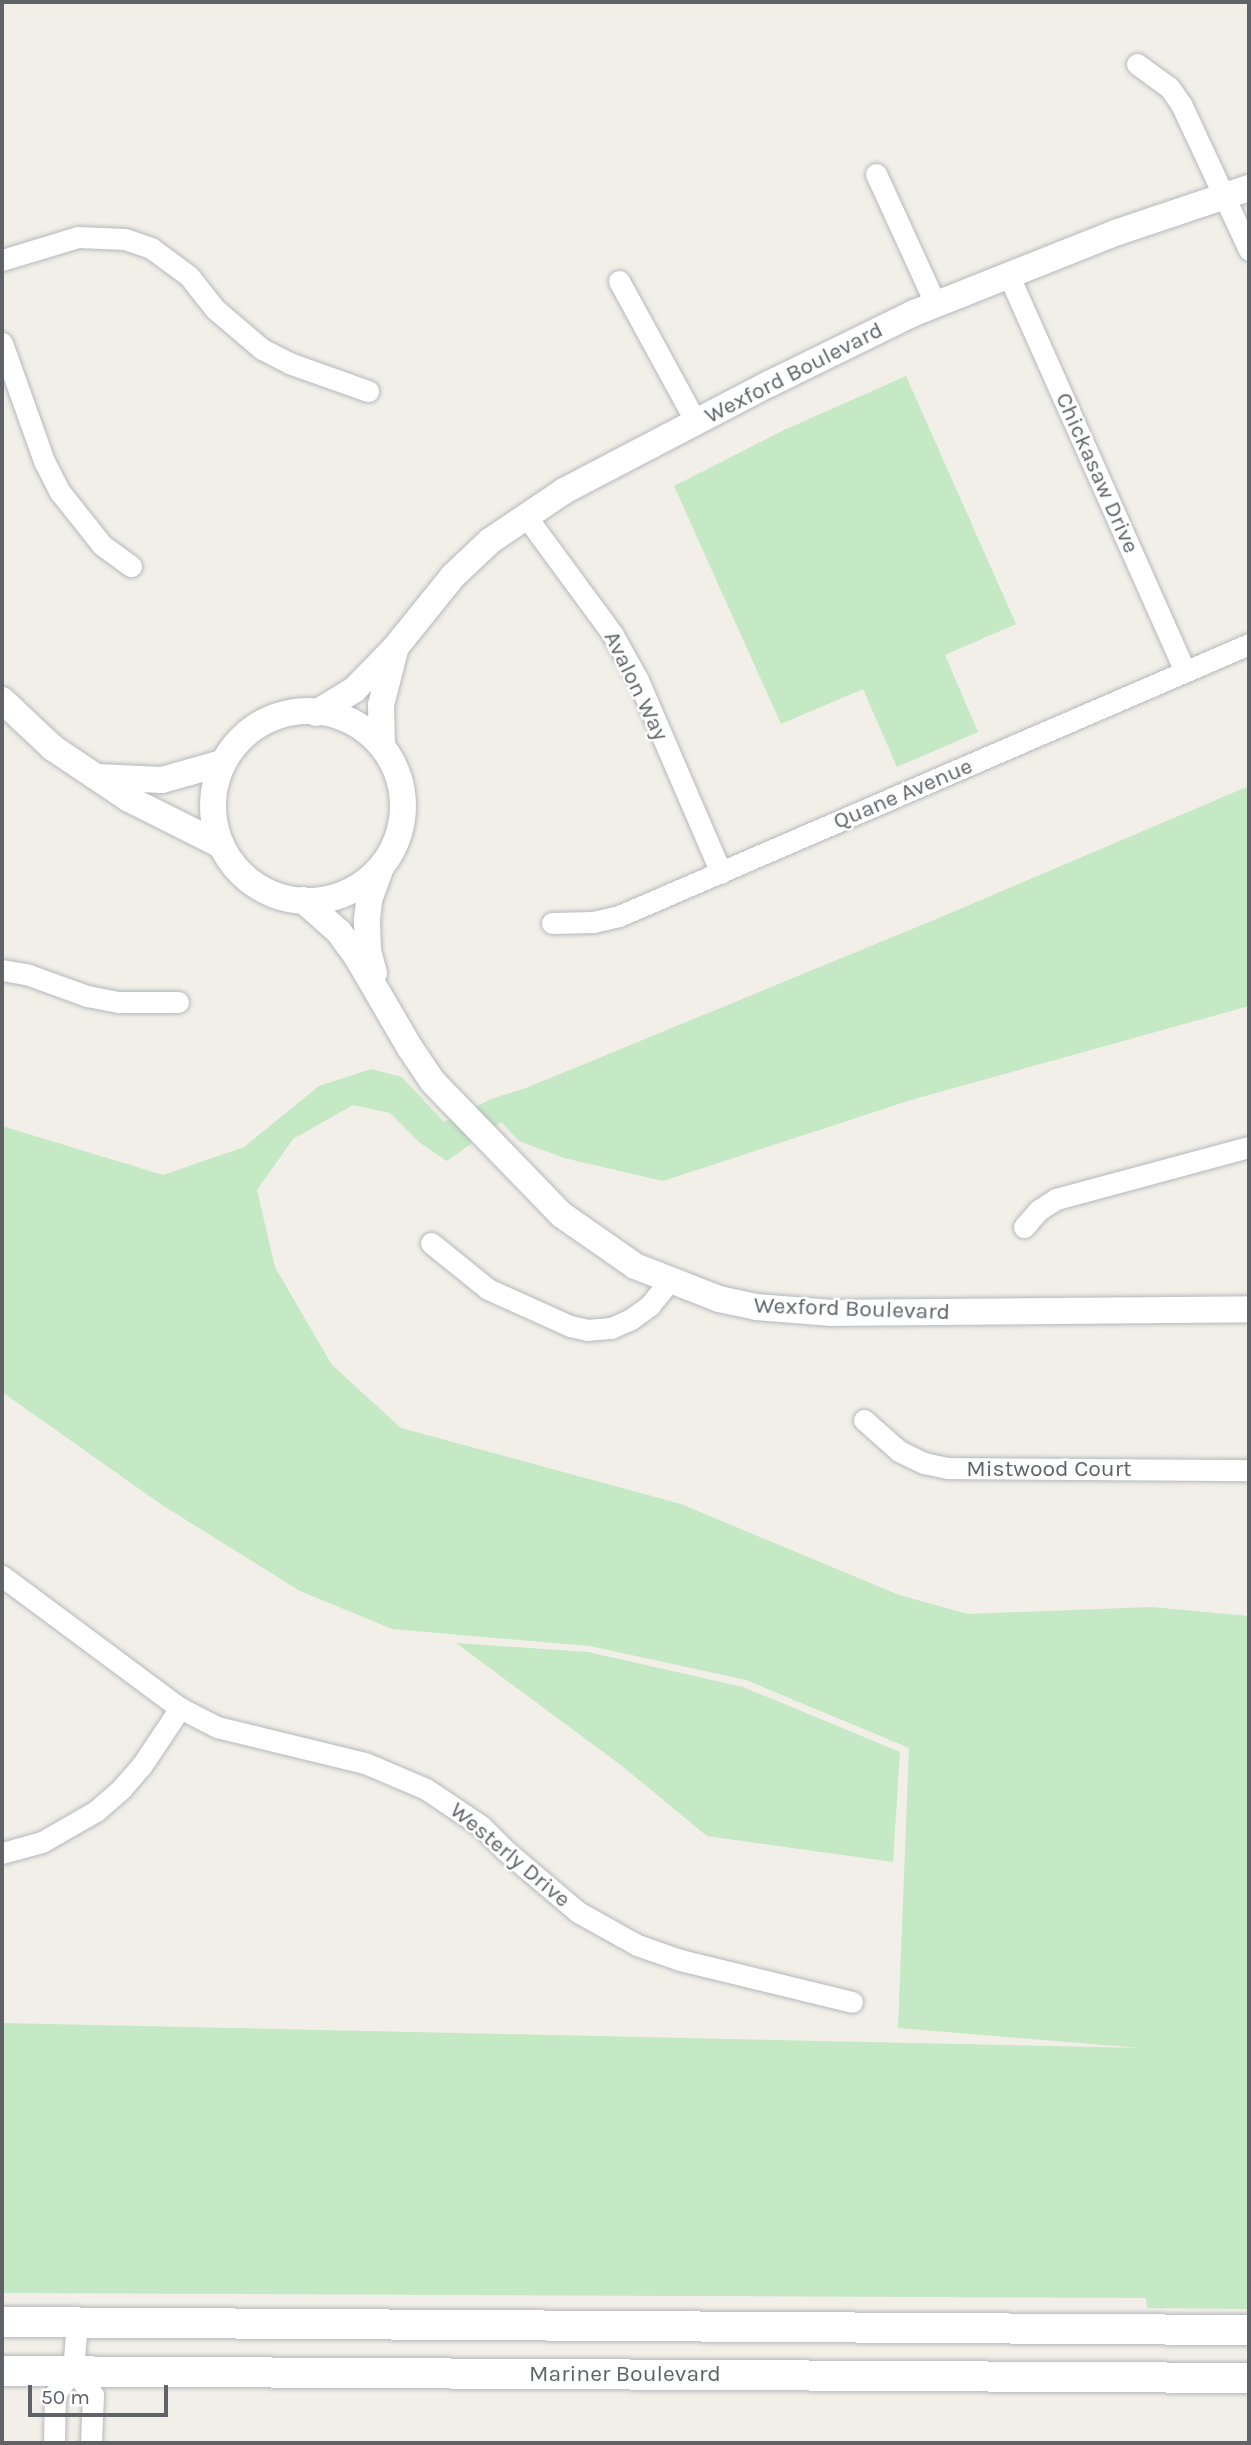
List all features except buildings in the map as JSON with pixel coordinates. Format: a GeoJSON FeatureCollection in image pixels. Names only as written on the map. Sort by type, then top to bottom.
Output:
{"type":"FeatureCollection","features":[{"type":"Feature","properties":{"kind":"main road","name":"Mariner Boulevard"},"geometry":{"type":"LineString","coordinates":[[2,2322],[1249,2330]]}},
{"type":"Feature","properties":{"kind":"main road","name":"Mariner Boulevard"},"geometry":{"type":"LineString","coordinates":[[2,2371],[1249,2378]]}},
{"type":"Feature","properties":{"kind":"street"},"geometry":{"type":"LineString","coordinates":[[1137,64],[1169,87],[1237,191],[1249,250]]}},
{"type":"Feature","properties":{"kind":"street"},"geometry":{"type":"LineString","coordinates":[[876,174],[936,305]]}},
{"type":"Feature","properties":{"kind":"street","name":"Wexford Boulevard"},"geometry":{"type":"LineString","coordinates":[[316,713],[354,690],[395,648],[453,576],[525,515],[771,383],[936,305],[1118,232],[1237,191]]}},
{"type":"Feature","properties":{"kind":"street"},"geometry":{"type":"LineString","coordinates":[[2,260],[78,237],[125,239],[151,248],[189,276],[215,309],[262,349],[289,363],[368,391]]}},
{"type":"Feature","properties":{"kind":"street","name":"Chickasaw Drive"},"geometry":{"type":"LineString","coordinates":[[1009,276],[1185,671]]}},
{"type":"Feature","properties":{"kind":"street"},"geometry":{"type":"LineString","coordinates":[[619,281],[696,422]]}},
{"type":"Feature","properties":{"kind":"street"},"geometry":{"type":"LineString","coordinates":[[2,343],[44,461],[60,492],[102,545],[131,566]]}},
{"type":"Feature","properties":{"kind":"street","name":"Avalon Way"},"geometry":{"type":"LineString","coordinates":[[525,515],[613,635],[638,680],[721,873]]}},
{"type":"Feature","properties":{"kind":"street","name":"Quane Avenue"},"geometry":{"type":"LineString","coordinates":[[552,923],[593,922],[620,916],[1249,644]]}},
{"type":"Feature","properties":{"kind":"street","name":"Wexford Boulevard"},"geometry":{"type":"LineString","coordinates":[[382,745],[381,705],[395,648]]}},
{"type":"Feature","properties":{"kind":"street"},"geometry":{"type":"LineString","coordinates":[[2,700],[53,748],[129,799],[221,845],[244,875],[261,888],[282,896],[303,900],[343,894],[380,869],[393,851],[404,815],[400,778],[382,745],[352,723],[316,713],[288,715],[261,725],[246,736],[222,763],[213,804],[221,845]]}},
{"type":"Feature","properties":{"kind":"street"},"geometry":{"type":"LineString","coordinates":[[97,777],[163,780],[222,763]]}},
{"type":"Feature","properties":{"kind":"street","name":"Wexford Boulevard"},"geometry":{"type":"LineString","coordinates":[[378,989],[368,951],[367,920],[369,900],[380,869]]}},
{"type":"Feature","properties":{"kind":"street","name":"Wexford Boulevard"},"geometry":{"type":"LineString","coordinates":[[303,900],[338,932],[378,989],[392,1019],[433,1082],[562,1215],[635,1266],[719,1299],[756,1307],[832,1313],[1249,1309]]}},
{"type":"Feature","properties":{"kind":"street"},"geometry":{"type":"LineString","coordinates":[[2,970],[29,975],[87,996],[119,1002],[178,1002]]}},
{"type":"Feature","properties":{"kind":"street"},"geometry":{"type":"LineString","coordinates":[[1024,1227],[1038,1210],[1056,1199],[1249,1147]]}},
{"type":"Feature","properties":{"kind":"street"},"geometry":{"type":"LineString","coordinates":[[431,1243],[488,1290],[570,1326],[587,1330],[611,1328],[631,1319],[650,1305],[670,1280]]}},
{"type":"Feature","properties":{"kind":"street","name":"Mistwood Court"},"geometry":{"type":"LineString","coordinates":[[864,1420],[899,1451],[947,1468],[1249,1470]]}},
{"type":"Feature","properties":{"kind":"street","name":"Westerly Drive"},"geometry":{"type":"LineString","coordinates":[[2,1576],[180,1708],[216,1727],[365,1763],[426,1789],[481,1826],[506,1852],[578,1912],[638,1945],[680,1960],[852,2002]]}},
{"type":"Feature","properties":{"kind":"street"},"geometry":{"type":"LineString","coordinates":[[2,1853],[42,1842],[96,1811],[122,1788],[142,1765],[180,1708]]}},
{"type":"Feature","properties":{"kind":"street"},"geometry":{"type":"LineString","coordinates":[[54,2443],[55,2395],[73,2370],[77,2322]]}},
{"type":"Feature","properties":{"kind":"street"},"geometry":{"type":"LineString","coordinates":[[73,2370],[93,2395],[91,2443]]}},
{"type":"Feature","properties":{"kind":"green space"},"geometry":{"type":"Polygon","coordinates":[[[906,376],[1016,624],[945,655],[978,732],[897,767],[863,689],[781,724],[674,486],[782,431],[906,376]]]}},
{"type":"Feature","properties":{"kind":"green space"},"geometry":{"type":"Polygon","coordinates":[[[1249,786],[1249,1006],[914,1099],[663,1181],[564,1158],[519,1141],[501,1122],[447,1161],[420,1143],[390,1113],[353,1105],[293,1139],[257,1190],[275,1267],[332,1365],[401,1428],[681,1504],[899,1595],[968,1614],[1151,1607],[1249,1616],[1249,2309],[1147,2308],[1146,2298],[2,2293],[2,2023],[1140,2048],[898,2028],[909,1748],[746,1680],[590,1646],[392,1629],[300,1591],[162,1505],[2,1392],[2,1126],[163,1175],[244,1147],[319,1086],[371,1069],[402,1077],[444,1122],[491,1099],[526,1088],[934,920],[1249,786]]]}},
{"type":"Feature","properties":{"kind":"green space"},"geometry":{"type":"Polygon","coordinates":[[[456,1643],[588,1652],[743,1687],[900,1752],[893,1862],[707,1836],[622,1766],[456,1643]]]}}]}
